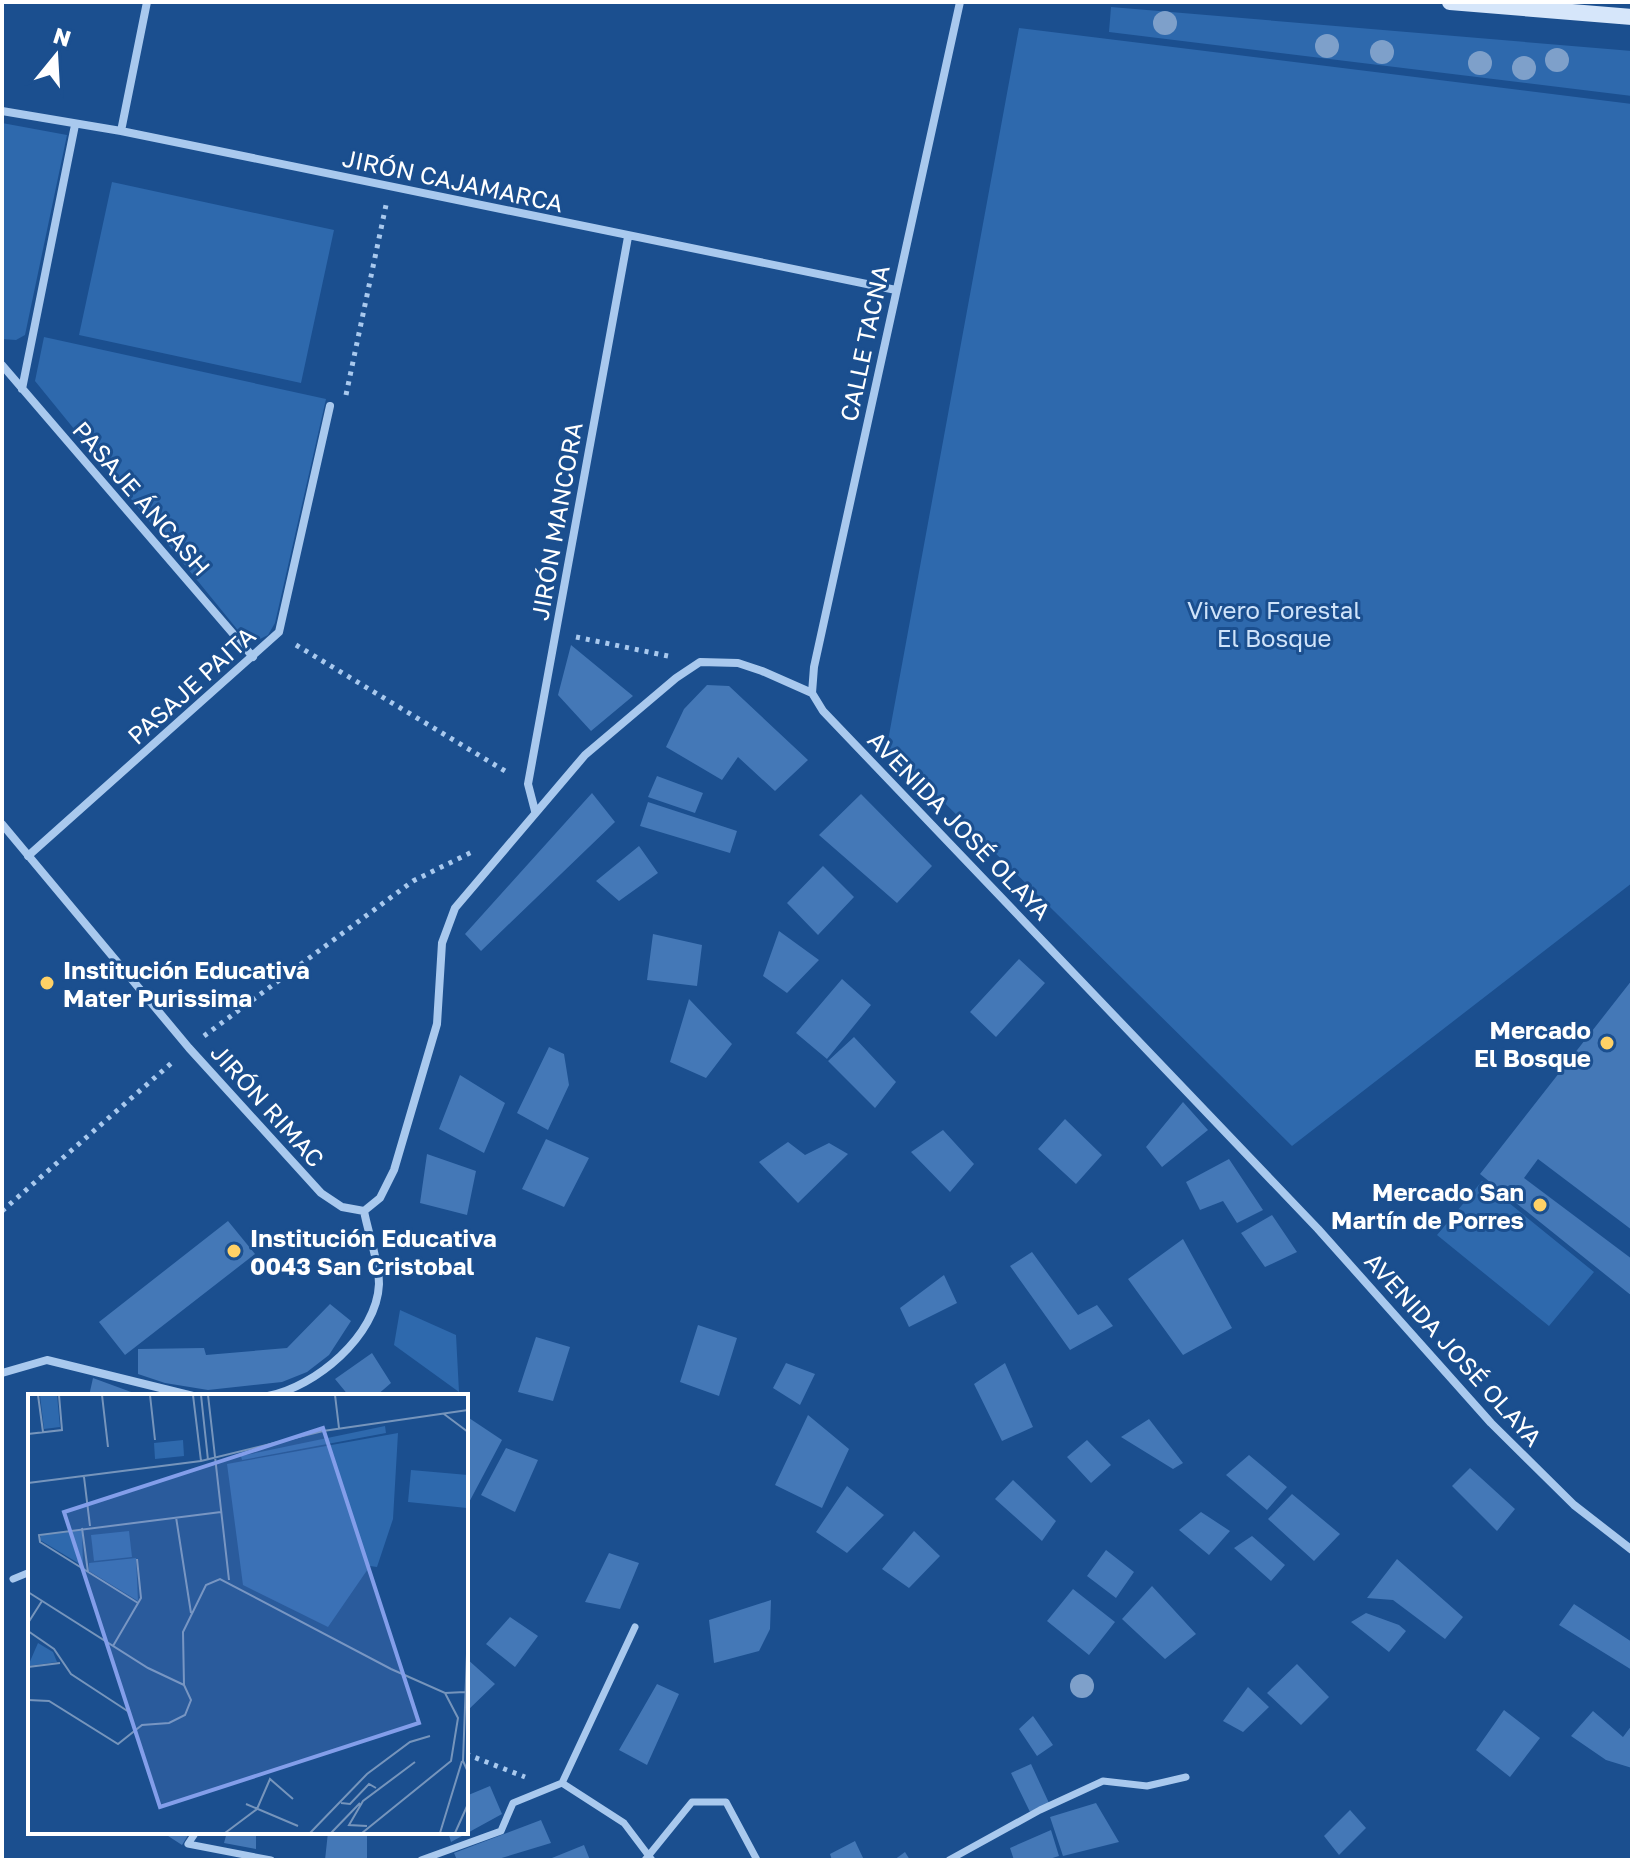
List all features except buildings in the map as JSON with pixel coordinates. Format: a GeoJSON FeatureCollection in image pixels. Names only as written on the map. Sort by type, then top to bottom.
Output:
{"type":"FeatureCollection","features":[{"type":"Feature","properties":{"kind":"main road"},"geometry":{"type":"LineString","coordinates":[[1450,2],[1632,17]]}},
{"type":"Feature","properties":{"kind":"street"},"geometry":{"type":"LineString","coordinates":[[121,131],[147,2]]}},
{"type":"Feature","properties":{"kind":"street","name":"CALLE TACNA"},"geometry":{"type":"LineString","coordinates":[[812,693],[814,667],[960,2]]}},
{"type":"Feature","properties":{"kind":"street","name":"JIRÓN CAJAMARCA"},"geometry":{"type":"LineString","coordinates":[[2,111],[121,131],[896,290]]}},
{"type":"Feature","properties":{"kind":"street"},"geometry":{"type":"LineString","coordinates":[[22,389],[75,125]]}},
{"type":"Feature","properties":{"kind":"street","name":"JIRÓN MANCORA"},"geometry":{"type":"LineString","coordinates":[[535,811],[528,784],[628,237]]}},
{"type":"Feature","properties":{"kind":"street","name":"PASAJE ÁNCASH"},"geometry":{"type":"LineString","coordinates":[[2,365],[253,657]]}},
{"type":"Feature","properties":{"kind":"street","name":"PASAJE PAITA"},"geometry":{"type":"LineString","coordinates":[[28,856],[279,632],[330,406]]}},
{"type":"Feature","properties":{"kind":"street"},"geometry":{"type":"LineString","coordinates":[[274,1394],[312,1381],[341,1358],[374,1309],[379,1283],[364,1211],[372,1207],[386,1190],[432,1042],[439,1007],[440,963],[446,926],[455,908],[585,755],[676,678],[700,662],[738,663],[812,693]]}},
{"type":"Feature","properties":{"kind":"street","name":"AVENIDA JOSÉ OLAYA"},"geometry":{"type":"LineString","coordinates":[[812,693],[823,711],[1328,1240],[1439,1369],[1574,1505],[1632,1550]]}},
{"type":"Feature","properties":{"kind":"street","name":"JIRÓN RIMAC"},"geometry":{"type":"LineString","coordinates":[[2,824],[189,1048],[321,1193],[342,1207],[364,1211]]}},
{"type":"Feature","properties":{"kind":"street"},"geometry":{"type":"LineString","coordinates":[[2,1373],[47,1360],[185,1394]]}},
{"type":"Feature","properties":{"kind":"street"},"geometry":{"type":"LineString","coordinates":[[13,1579],[28,1573]]}},
{"type":"Feature","properties":{"kind":"street"},"geometry":{"type":"LineString","coordinates":[[562,1783],[635,1627]]}},
{"type":"Feature","properties":{"kind":"street"},"geometry":{"type":"LineString","coordinates":[[949,1860],[961,1851],[1103,1781],[1147,1786],[1186,1777]]}},
{"type":"Feature","properties":{"kind":"street"},"geometry":{"type":"LineString","coordinates":[[421,1860],[501,1831],[513,1803],[534,1791],[562,1783],[624,1823],[649,1859],[692,1802],[726,1802],[757,1860]]}},
{"type":"Feature","properties":{"kind":"street"},"geometry":{"type":"LineString","coordinates":[[195,1834],[188,1844],[271,1860]]}},
{"type":"Feature","properties":{"kind":"street"},"geometry":{"type":"LineString","coordinates":[[961,1851],[965,1860]]}},
{"type":"Feature","properties":{"kind":"path"},"geometry":{"type":"LineString","coordinates":[[279,632],[309,654],[528,784]]}},
{"type":"Feature","properties":{"kind":"path"},"geometry":{"type":"LineString","coordinates":[[556,633],[700,662]]}},
{"type":"Feature","properties":{"kind":"path"},"geometry":{"type":"LineString","coordinates":[[2,1211],[189,1048],[413,881],[482,847]]}},
{"type":"Feature","properties":{"kind":"path"},"geometry":{"type":"LineString","coordinates":[[468,1755],[524,1776],[534,1791]]}},
{"type":"Feature","properties":{"kind":"green space"},"geometry":{"type":"Polygon","coordinates":[[[1111,7],[1632,51],[1632,96],[1109,32],[1111,7]]]}},
{"type":"Feature","properties":{"kind":"green space","name":"Vivero Forestal El Bosque"},"geometry":{"type":"Polygon","coordinates":[[[1019,28],[1632,104],[1632,883],[1292,1146],[887,746],[1019,28]]]}},
{"type":"Feature","properties":{"kind":"green space"},"geometry":{"type":"Polygon","coordinates":[[[2,123],[67,135],[25,335],[16,340],[2,339],[2,123]]]}},
{"type":"Feature","properties":{"kind":"green space"},"geometry":{"type":"Polygon","coordinates":[[[112,182],[334,230],[301,383],[79,335],[112,182]]]}},
{"type":"Feature","properties":{"kind":"green space"},"geometry":{"type":"Polygon","coordinates":[[[44,337],[326,399],[275,623],[268,635],[254,642],[245,639],[35,381],[44,337]]]}},
{"type":"Feature","properties":{"kind":"green space"},"geometry":{"type":"Polygon","coordinates":[[[1482,1181],[1594,1272],[1549,1326],[1437,1235],[1482,1181]]]}},
{"type":"Feature","properties":{"kind":"green space"},"geometry":{"type":"Polygon","coordinates":[[[400,1310],[456,1335],[459,1392],[394,1345],[400,1310]]]}},
{"type":"Feature","properties":{"kind":"place","name":"Institución Educativa Mater Purissima"},"geometry":{"type":"Point","coordinates":[47,983]}},
{"type":"Feature","properties":{"kind":"place","name":"Mercado El Bosque"},"geometry":{"type":"Point","coordinates":[1607,1043]}},
{"type":"Feature","properties":{"kind":"place","name":"Mercado San Martín de Porres"},"geometry":{"type":"Point","coordinates":[1540,1205]}},
{"type":"Feature","properties":{"kind":"place","name":"Institución Educativa 0043 San Cristobal"},"geometry":{"type":"Point","coordinates":[234,1251]}}]}
